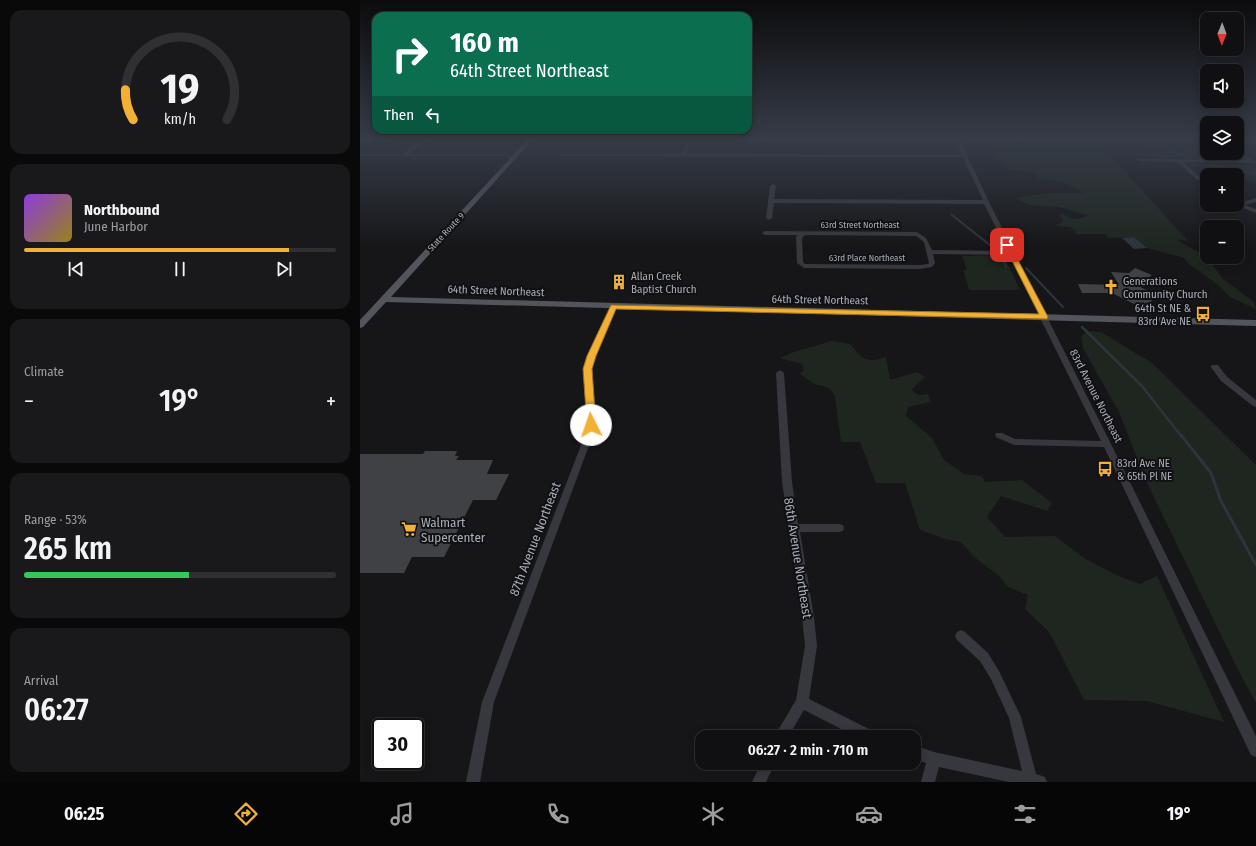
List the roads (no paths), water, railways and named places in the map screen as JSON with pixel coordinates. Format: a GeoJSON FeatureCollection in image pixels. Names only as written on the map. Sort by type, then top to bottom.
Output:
{"type":"FeatureCollection","features":[{"type":"Feature","properties":{"kind":"main road","name":"State Route 9"},"geometry":{"type":"LineString","coordinates":[[360,326],[499,174]]}},
{"type":"Feature","properties":{"kind":"main road","name":"64th Street Northeast"},"geometry":{"type":"LineString","coordinates":[[384,300],[1256,323]]}},
{"type":"Feature","properties":{"kind":"street","name":"83rd Avenue Northeast"},"geometry":{"type":"LineString","coordinates":[[974,174],[986,202],[1107,444],[1256,750]]}},
{"type":"Feature","properties":{"kind":"street"},"geometry":{"type":"LineString","coordinates":[[769,218],[773,186]]}},
{"type":"Feature","properties":{"kind":"street"},"geometry":{"type":"LineString","coordinates":[[1244,203],[1256,200]]}},
{"type":"Feature","properties":{"kind":"street"},"geometry":{"type":"LineString","coordinates":[[772,201],[986,202]]}},
{"type":"Feature","properties":{"kind":"street"},"geometry":{"type":"LineString","coordinates":[[1244,206],[1256,211]]}},
{"type":"Feature","properties":{"kind":"street"},"geometry":{"type":"LineString","coordinates":[[765,233],[803,234]]}},
{"type":"Feature","properties":{"kind":"street","name":"63rd Street Northeast"},"geometry":{"type":"LineString","coordinates":[[803,234],[917,234],[924,237],[930,252]]}},
{"type":"Feature","properties":{"kind":"street","name":"63rd Place Northeast"},"geometry":{"type":"LineString","coordinates":[[803,234],[799,237],[800,263],[804,266],[930,266],[932,264],[930,252]]}},
{"type":"Feature","properties":{"kind":"street"},"geometry":{"type":"LineString","coordinates":[[930,252],[1011,253]]}},
{"type":"Feature","properties":{"kind":"street","name":"87th Avenue Northeast"},"geometry":{"type":"LineString","coordinates":[[473,782],[488,702],[587,440],[591,425],[588,369],[591,356],[614,307]]}},
{"type":"Feature","properties":{"kind":"street"},"geometry":{"type":"LineString","coordinates":[[1215,367],[1224,379],[1256,404]]}},
{"type":"Feature","properties":{"kind":"street","name":"86th Avenue Northeast"},"geometry":{"type":"LineString","coordinates":[[780,373],[787,482],[808,617],[810,646],[802,702],[785,730]]}},
{"type":"Feature","properties":{"kind":"street"},"geometry":{"type":"LineString","coordinates":[[999,435],[1014,442],[1107,444]]}},
{"type":"Feature","properties":{"kind":"street"},"geometry":{"type":"LineString","coordinates":[[794,528],[839,528]]}},
{"type":"Feature","properties":{"kind":"street"},"geometry":{"type":"LineString","coordinates":[[921,754],[934,759],[1035,781],[1015,717],[995,675],[984,657],[961,636]]}},
{"type":"Feature","properties":{"kind":"street"},"geometry":{"type":"LineString","coordinates":[[802,702],[856,730]]}},
{"type":"Feature","properties":{"kind":"street"},"geometry":{"type":"LineString","coordinates":[[928,782],[934,759]]}},
{"type":"Feature","properties":{"kind":"street"},"geometry":{"type":"LineString","coordinates":[[759,782],[765,770]]}},
{"type":"Feature","properties":{"kind":"waterway"},"geometry":{"type":"LineString","coordinates":[[952,215],[991,246]]}},
{"type":"Feature","properties":{"kind":"waterway"},"geometry":{"type":"LineString","coordinates":[[996,256],[1003,259],[1006,267]]}},
{"type":"Feature","properties":{"kind":"waterway"},"geometry":{"type":"LineString","coordinates":[[1026,268],[1063,307]]}},
{"type":"Feature","properties":{"kind":"waterway"},"geometry":{"type":"LineString","coordinates":[[1082,327],[1142,386],[1181,436]]}},
{"type":"Feature","properties":{"kind":"waterway"},"geometry":{"type":"LineString","coordinates":[[1181,435],[1211,473],[1221,501],[1256,565]]}},
{"type":"Feature","properties":{"kind":"place","name":"Allan Creek Baptist Church"},"geometry":{"type":"Point","coordinates":[619,282]}},
{"type":"Feature","properties":{"kind":"place","name":"Generations Community Church"},"geometry":{"type":"Point","coordinates":[1111,287]}},
{"type":"Feature","properties":{"kind":"place","name":"64th St NE & 83rd Ave NE"},"geometry":{"type":"Point","coordinates":[1203,314]}},
{"type":"Feature","properties":{"kind":"place","name":"83rd Ave NE & 65th Pl NE"},"geometry":{"type":"Point","coordinates":[1105,469]}},
{"type":"Feature","properties":{"kind":"place","name":"Walmart Supercenter"},"geometry":{"type":"Point","coordinates":[409,529]}}]}
